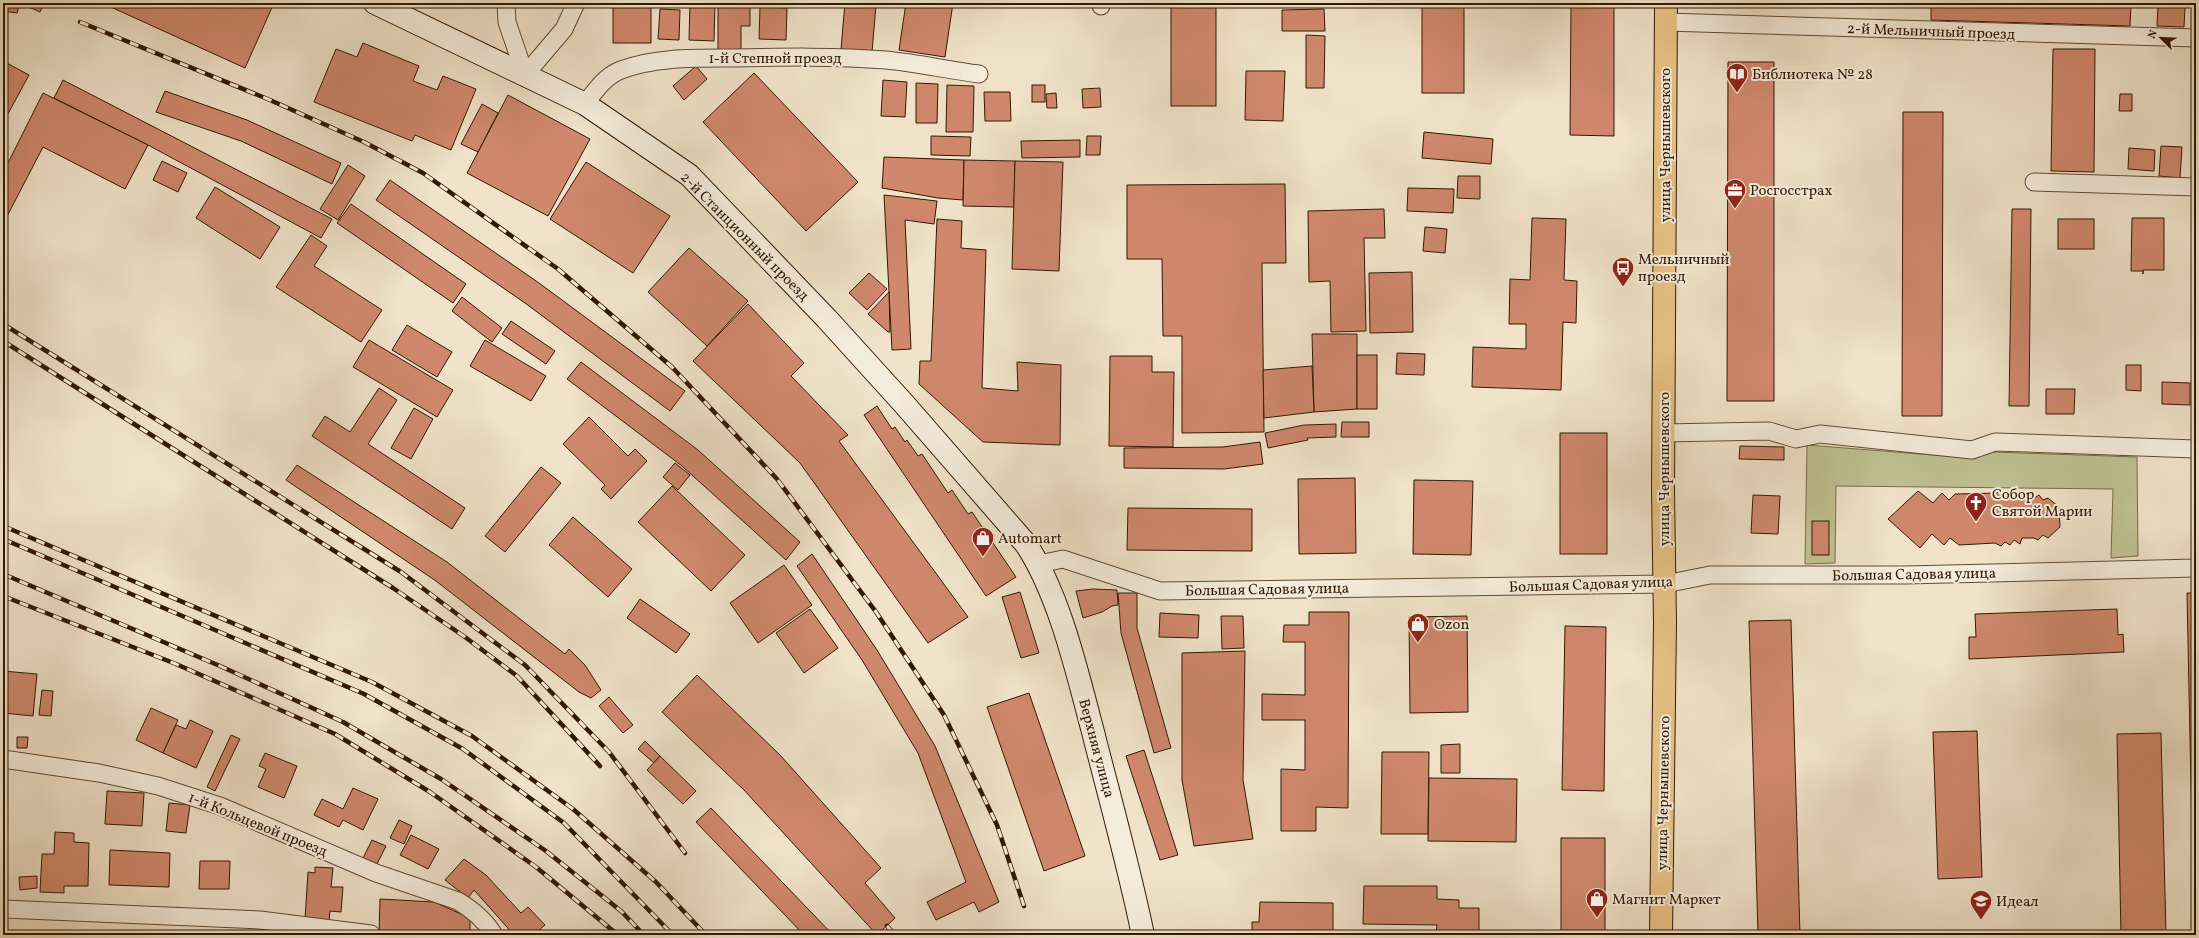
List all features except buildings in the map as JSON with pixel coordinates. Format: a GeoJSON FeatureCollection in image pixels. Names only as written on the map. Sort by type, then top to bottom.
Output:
{"type":"FeatureCollection","features":[{"type":"Feature","properties":{"kind":"main road","name":"2-й Станционный проезд"},"geometry":{"type":"LineString","coordinates":[[375,3],[585,104],[689,175],[827,319],[905,405],[1026,544],[1040,564]]}},
{"type":"Feature","properties":{"kind":"main road","name":"улица Чернышевского"},"geometry":{"type":"LineString","coordinates":[[1661,935],[1665,584],[1663,433],[1666,13]]}},
{"type":"Feature","properties":{"kind":"main road","name":"Верхняя улица"},"geometry":{"type":"LineString","coordinates":[[1040,564],[1064,632],[1087,711],[1132,882],[1143,935]]}},
{"type":"Feature","properties":{"kind":"street"},"geometry":{"type":"LineString","coordinates":[[506,3],[507,22],[525,75]]}},
{"type":"Feature","properties":{"kind":"street"},"geometry":{"type":"LineString","coordinates":[[525,75],[564,29],[576,3]]}},
{"type":"Feature","properties":{"kind":"street","name":"2-й Мельничный проезд"},"geometry":{"type":"LineString","coordinates":[[1666,13],[2196,38]]}},
{"type":"Feature","properties":{"kind":"street","name":"1-й Степной проезд"},"geometry":{"type":"LineString","coordinates":[[585,104],[604,79],[621,70],[672,60],[795,57],[857,58],[888,60],[979,74]]}},
{"type":"Feature","properties":{"kind":"street"},"geometry":{"type":"LineString","coordinates":[[2034,182],[2196,187]]}},
{"type":"Feature","properties":{"kind":"street"},"geometry":{"type":"LineString","coordinates":[[1663,433],[1769,431],[1796,439],[1820,434],[1972,450],[1995,442],[2196,449]]}},
{"type":"Feature","properties":{"kind":"street","name":"Большая Садовая улица"},"geometry":{"type":"LineString","coordinates":[[1040,564],[1063,558],[1160,592],[1665,584],[1710,575],[1905,575],[2196,568]]}},
{"type":"Feature","properties":{"kind":"street","name":"1-й Кольцевой проезд"},"geometry":{"type":"LineString","coordinates":[[3,759],[99,773],[158,786],[220,806],[376,873],[458,901],[470,908],[487,924],[494,935]]}},
{"type":"Feature","properties":{"kind":"street"},"geometry":{"type":"LineString","coordinates":[[3,908],[260,920],[371,934]]}},
{"type":"Feature","properties":{"kind":"green space"},"geometry":{"type":"Polygon","coordinates":[[[1807,445],[1971,458],[1992,452],[2137,457],[2138,556],[2111,558],[2113,489],[1836,486],[1835,563],[1805,564],[1807,445]]]}},
{"type":"Feature","properties":{"kind":"railway"},"geometry":{"type":"LineString","coordinates":[[80,22],[270,100],[364,142],[423,173],[558,269],[672,367],[777,479],[876,612],[944,715],[997,825],[1024,906]]}},
{"type":"Feature","properties":{"kind":"railway"},"geometry":{"type":"LineString","coordinates":[[3,324],[401,572],[525,665],[609,752],[685,853]]}},
{"type":"Feature","properties":{"kind":"railway"},"geometry":{"type":"LineString","coordinates":[[3,341],[393,588],[465,637],[517,676],[600,766]]}},
{"type":"Feature","properties":{"kind":"railway"},"geometry":{"type":"LineString","coordinates":[[3,526],[372,682],[472,736],[573,809],[656,882],[706,935]]}},
{"type":"Feature","properties":{"kind":"railway"},"geometry":{"type":"LineString","coordinates":[[3,539],[364,694],[463,749],[564,823],[673,935]]}},
{"type":"Feature","properties":{"kind":"railway"},"geometry":{"type":"LineString","coordinates":[[3,574],[220,666],[343,722],[441,779],[546,851],[621,911],[644,935]]}},
{"type":"Feature","properties":{"kind":"railway"},"geometry":{"type":"LineString","coordinates":[[3,596],[176,664],[335,734],[430,792],[536,867],[618,935]]}},
{"type":"Feature","properties":{"kind":"railway"},"geometry":{"type":"LineString","coordinates":[[887,926],[895,935]]}},
{"type":"Feature","properties":{"kind":"place","name":"Библиотека № 28"},"geometry":{"type":"Point","coordinates":[1737,94]}},
{"type":"Feature","properties":{"kind":"place","name":"Росгосстрах"},"geometry":{"type":"Point","coordinates":[1735,210]}},
{"type":"Feature","properties":{"kind":"place","name":"Мельничный проезд"},"geometry":{"type":"Point","coordinates":[1623,288]}},
{"type":"Feature","properties":{"kind":"place","name":"Собор Святой Марии"},"geometry":{"type":"Point","coordinates":[1976,522]}},
{"type":"Feature","properties":{"kind":"place","name":"Automart"},"geometry":{"type":"Point","coordinates":[983,558]}},
{"type":"Feature","properties":{"kind":"place","name":"Ozon"},"geometry":{"type":"Point","coordinates":[1418,644]}},
{"type":"Feature","properties":{"kind":"place","name":"Магнит Маркет"},"geometry":{"type":"Point","coordinates":[1597,918]}},
{"type":"Feature","properties":{"kind":"place","name":"Идеал"},"geometry":{"type":"Point","coordinates":[1981,920]}}]}
